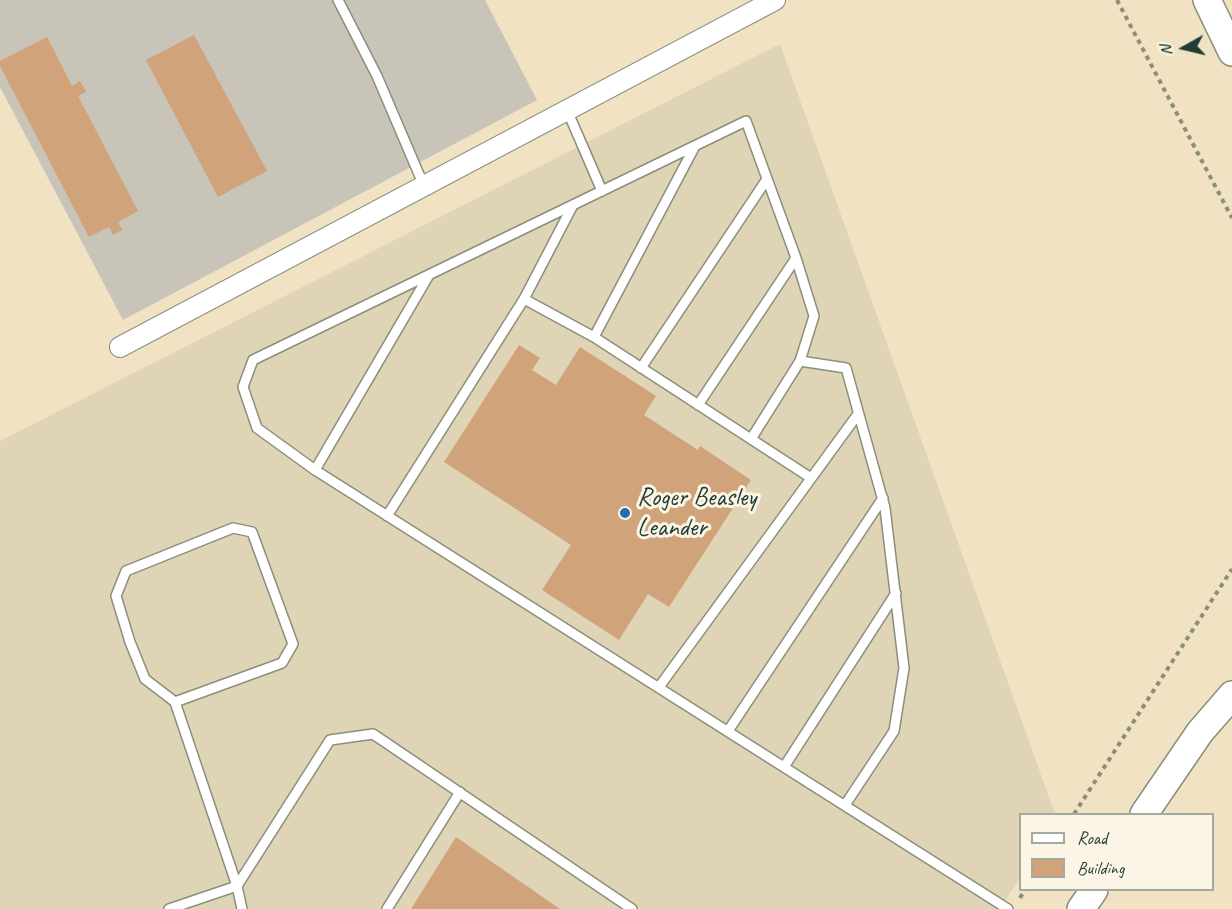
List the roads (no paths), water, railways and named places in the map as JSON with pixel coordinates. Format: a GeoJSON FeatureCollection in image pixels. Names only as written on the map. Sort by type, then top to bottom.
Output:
{"type":"FeatureCollection","features":[{"type":"Feature","properties":{"kind":"main road"},"geometry":{"type":"LineString","coordinates":[[1207,0],[1232,52]]}},
{"type":"Feature","properties":{"kind":"main road"},"geometry":{"type":"LineString","coordinates":[[1145,813],[1200,732],[1232,695]]}},
{"type":"Feature","properties":{"kind":"main road"},"geometry":{"type":"LineString","coordinates":[[1081,909],[1093,891]]}},
{"type":"Feature","properties":{"kind":"street"},"geometry":{"type":"LineString","coordinates":[[120,346],[775,0]]}},
{"type":"Feature","properties":{"kind":"lane"},"geometry":{"type":"LineString","coordinates":[[338,0],[377,76],[424,186]]}},
{"type":"Feature","properties":{"kind":"lane"},"geometry":{"type":"LineString","coordinates":[[567,110],[602,191]]}},
{"type":"Feature","properties":{"kind":"lane"},"geometry":{"type":"LineString","coordinates":[[751,439],[800,360],[814,316],[796,258],[746,121],[253,360],[243,387],[257,428],[315,470],[1008,909]]}},
{"type":"Feature","properties":{"kind":"lane"},"geometry":{"type":"LineString","coordinates":[[594,337],[696,146]]}},
{"type":"Feature","properties":{"kind":"lane"},"geometry":{"type":"LineString","coordinates":[[641,368],[767,179]]}},
{"type":"Feature","properties":{"kind":"lane"},"geometry":{"type":"LineString","coordinates":[[387,516],[524,299],[573,205]]}},
{"type":"Feature","properties":{"kind":"lane"},"geometry":{"type":"LineString","coordinates":[[698,405],[796,258]]}},
{"type":"Feature","properties":{"kind":"lane"},"geometry":{"type":"LineString","coordinates":[[315,470],[430,274]]}},
{"type":"Feature","properties":{"kind":"lane"},"geometry":{"type":"LineString","coordinates":[[524,299],[594,337],[811,478]]}},
{"type":"Feature","properties":{"kind":"lane"},"geometry":{"type":"LineString","coordinates":[[800,360],[846,368],[883,498],[904,668],[894,730],[845,806]]}},
{"type":"Feature","properties":{"kind":"lane"},"geometry":{"type":"LineString","coordinates":[[658,687],[858,414]]}},
{"type":"Feature","properties":{"kind":"lane"},"geometry":{"type":"LineString","coordinates":[[728,731],[883,498]]}},
{"type":"Feature","properties":{"kind":"lane"},"geometry":{"type":"LineString","coordinates":[[175,702],[282,663],[293,644],[252,532],[233,528],[126,571],[116,596],[130,642],[145,679],[175,702],[237,886],[242,909]]}},
{"type":"Feature","properties":{"kind":"lane"},"geometry":{"type":"LineString","coordinates":[[784,767],[896,593]]}},
{"type":"Feature","properties":{"kind":"lane"},"geometry":{"type":"LineString","coordinates":[[169,909],[237,886],[330,740],[374,734],[632,909]]}},
{"type":"Feature","properties":{"kind":"lane"},"geometry":{"type":"LineString","coordinates":[[387,909],[460,792]]}},
{"type":"Feature","properties":{"kind":"place","name":"Roger Beasley Leander"},"geometry":{"type":"Point","coordinates":[625,513]}}]}
